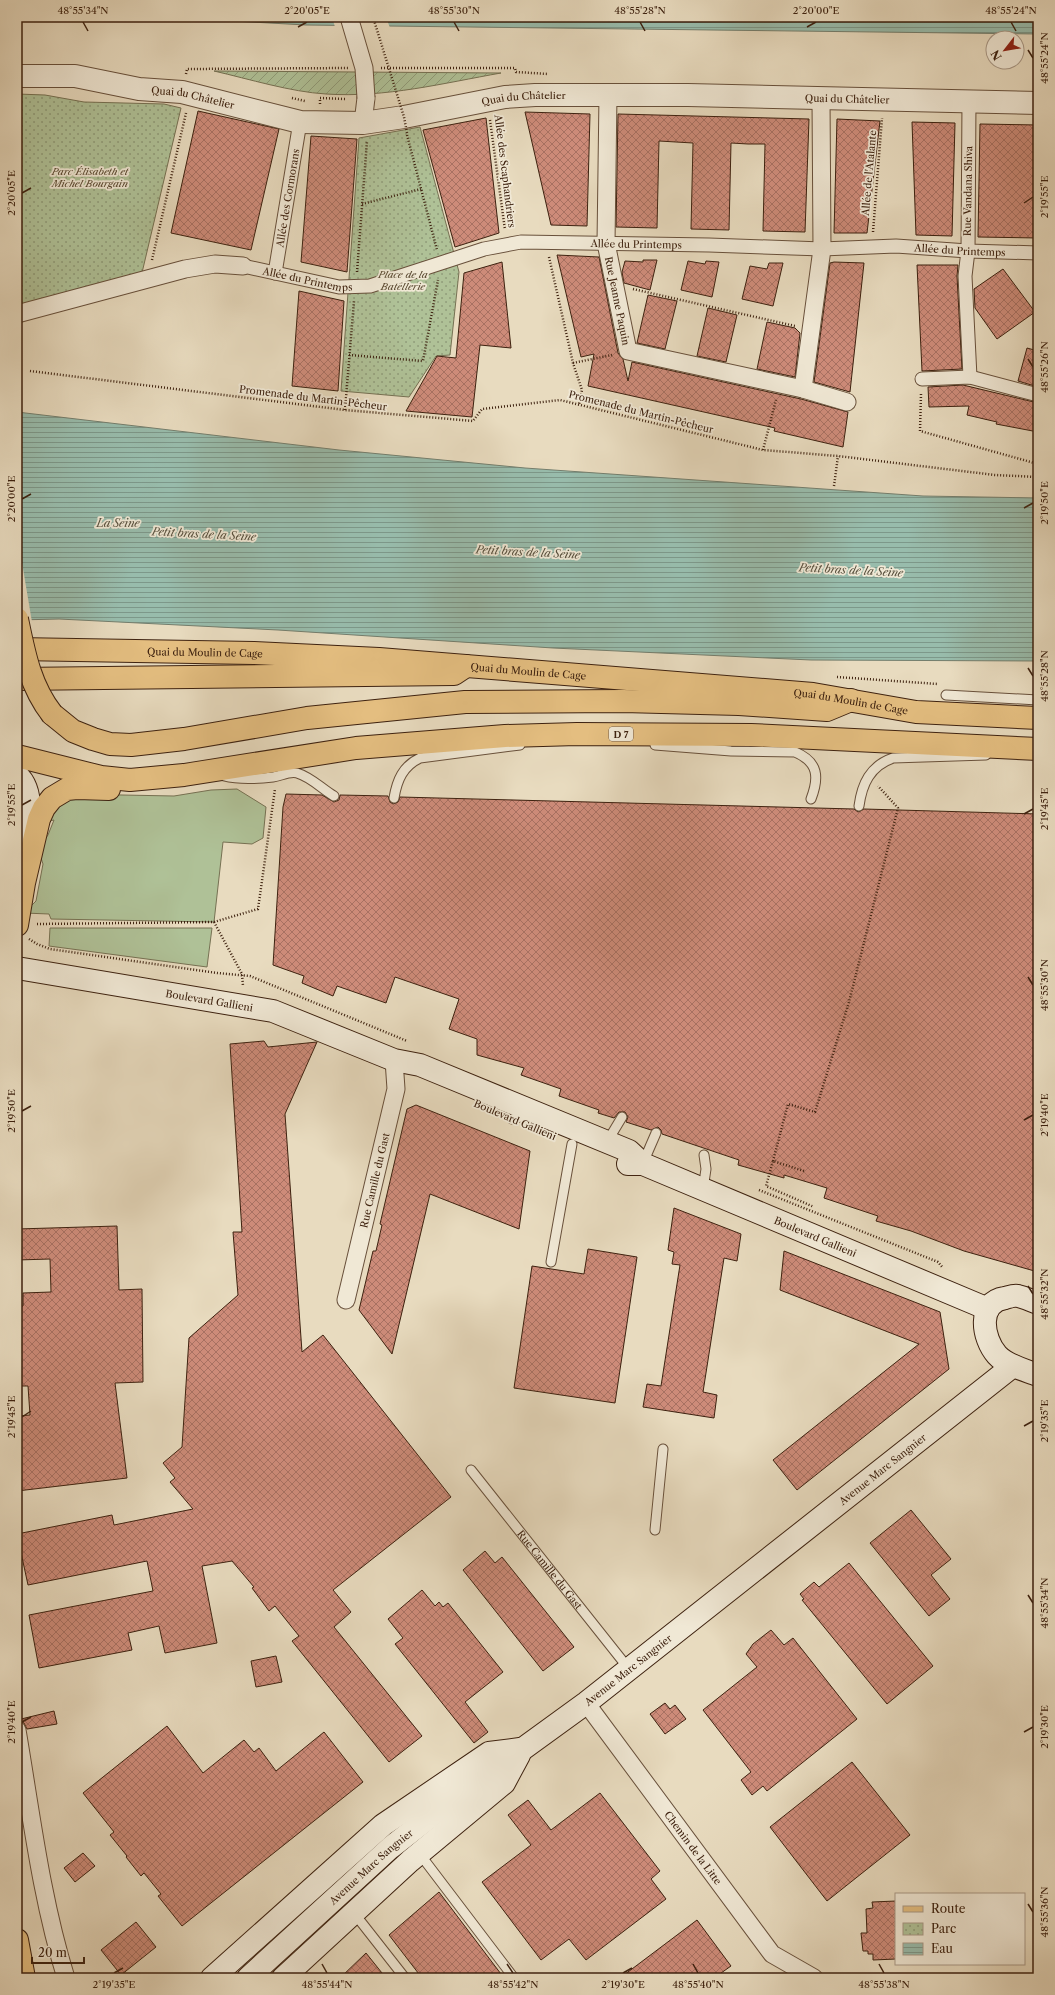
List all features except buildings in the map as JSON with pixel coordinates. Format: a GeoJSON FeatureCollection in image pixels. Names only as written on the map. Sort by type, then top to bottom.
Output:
{"type":"FeatureCollection","features":[{"type":"Feature","properties":{"kind":"main road","name":"Quai du Châtelier"},"geometry":{"type":"LineString","coordinates":[[17,76],[75,76],[139,89],[182,92],[261,118],[300,122],[367,116],[403,116],[519,95],[821,98],[1038,103]]}},
{"type":"Feature","properties":{"kind":"main road"},"geometry":{"type":"LineString","coordinates":[[17,619],[32,679],[39,695],[52,714],[73,731],[93,740],[110,744],[132,745],[184,739],[307,718],[389,708],[465,702],[623,701],[739,704],[827,710],[852,700]]}},
{"type":"Feature","properties":{"kind":"main road","name":"Quai du Moulin de Cage"},"geometry":{"type":"LineString","coordinates":[[17,649],[254,653],[379,659],[813,694],[916,712],[1038,718]]}},
{"type":"Feature","properties":{"kind":"main road"},"geometry":{"type":"LineString","coordinates":[[17,679],[454,674],[466,666]]}},
{"type":"Feature","properties":{"kind":"main road","name":"D 7"},"geometry":{"type":"LineString","coordinates":[[207,772],[356,748],[471,738],[577,734],[751,735],[1035,749]]}},
{"type":"Feature","properties":{"kind":"main road"},"geometry":{"type":"LineString","coordinates":[[17,756],[100,776],[130,780],[207,772]]}},
{"type":"Feature","properties":{"kind":"main road"},"geometry":{"type":"LineString","coordinates":[[24,925],[24,883],[40,819],[44,808],[52,798],[66,790],[77,788],[141,788],[207,772]]}},
{"type":"Feature","properties":{"kind":"main road"},"geometry":{"type":"LineString","coordinates":[[17,775],[24,784],[28,806],[27,832],[17,877]]}},
{"type":"Feature","properties":{"kind":"main road","name":"Boulevard Gallieni"},"geometry":{"type":"LineString","coordinates":[[17,968],[273,1011],[394,1060],[420,1065],[607,1142],[628,1151],[643,1164],[988,1309]]}},
{"type":"Feature","properties":{"kind":"main road","name":"Boulevard Gallieni"},"geometry":{"type":"LineString","coordinates":[[394,1060],[418,1079],[512,1119],[616,1162],[643,1164]]}},
{"type":"Feature","properties":{"kind":"main road"},"geometry":{"type":"LineString","coordinates":[[1038,1303],[1017,1296],[998,1299],[988,1309],[985,1322],[986,1338],[997,1355],[1013,1366],[1038,1375]]}},
{"type":"Feature","properties":{"kind":"main road","name":"Avenue Marc Sangnier"},"geometry":{"type":"LineString","coordinates":[[248,1978],[390,1848],[586,1703],[1013,1366]]}},
{"type":"Feature","properties":{"kind":"main road"},"geometry":{"type":"LineString","coordinates":[[284,1978],[419,1853],[504,1783],[523,1749]]}},
{"type":"Feature","properties":{"kind":"main road"},"geometry":{"type":"LineString","coordinates":[[212,1978],[383,1826],[429,1792],[489,1753],[523,1749]]}},
{"type":"Feature","properties":{"kind":"main road"},"geometry":{"type":"LineString","coordinates":[[17,1940],[24,1978]]}},
{"type":"Feature","properties":{"kind":"street"},"geometry":{"type":"LineString","coordinates":[[349,17],[364,68],[367,116]]}},
{"type":"Feature","properties":{"kind":"street","name":"Rue Jeanne Paquin"},"geometry":{"type":"LineString","coordinates":[[608,95],[606,243],[628,351],[803,389],[847,402]]}},
{"type":"Feature","properties":{"kind":"street"},"geometry":{"type":"LineString","coordinates":[[803,389],[822,249],[821,98]]}},
{"type":"Feature","properties":{"kind":"street","name":"Rue Vandana Shiva"},"geometry":{"type":"LineString","coordinates":[[969,101],[968,251],[965,276],[970,377]]}},
{"type":"Feature","properties":{"kind":"street","name":"Allée des Cormorans"},"geometry":{"type":"LineString","coordinates":[[275,273],[300,122]]}},
{"type":"Feature","properties":{"kind":"street","name":"Allée du Printemps"},"geometry":{"type":"LineString","coordinates":[[243,266],[339,287],[356,287],[370,286],[484,249],[507,244],[546,241],[822,249],[896,246],[968,251],[1038,253]]}},
{"type":"Feature","properties":{"kind":"street"},"geometry":{"type":"LineString","coordinates":[[17,314],[192,268],[228,264],[243,266]]}},
{"type":"Feature","properties":{"kind":"street"},"geometry":{"type":"LineString","coordinates":[[922,379],[970,377],[1038,395]]}},
{"type":"Feature","properties":{"kind":"street","name":"Rue Camille du Gast"},"geometry":{"type":"LineString","coordinates":[[346,1300],[396,1089],[394,1060]]}},
{"type":"Feature","properties":{"kind":"street","name":"Chemin de la Litte"},"geometry":{"type":"LineString","coordinates":[[586,1703],[772,1954],[814,1978]]}},
{"type":"Feature","properties":{"kind":"street"},"geometry":{"type":"LineString","coordinates":[[17,1730],[40,1868],[59,1956],[66,1978]]}},
{"type":"Feature","properties":{"kind":"lane"},"geometry":{"type":"LineString","coordinates":[[946,695],[1038,700]]}},
{"type":"Feature","properties":{"kind":"lane"},"geometry":{"type":"LineString","coordinates":[[394,798],[400,776],[409,765],[420,758],[506,748],[577,734],[653,744],[730,750],[795,752],[807,760],[817,775],[811,800]]}},
{"type":"Feature","properties":{"kind":"lane"},"geometry":{"type":"LineString","coordinates":[[859,806],[861,790],[869,776],[885,761],[893,758],[977,757],[1035,749]]}},
{"type":"Feature","properties":{"kind":"lane"},"geometry":{"type":"LineString","coordinates":[[207,772],[241,779],[274,777],[298,773],[317,783],[334,796]]}},
{"type":"Feature","properties":{"kind":"lane"},"geometry":{"type":"LineString","coordinates":[[512,1119],[520,1117],[530,1118],[596,1145],[607,1142],[622,1117]]}},
{"type":"Feature","properties":{"kind":"lane"},"geometry":{"type":"LineString","coordinates":[[643,1164],[656,1133]]}},
{"type":"Feature","properties":{"kind":"lane"},"geometry":{"type":"LineString","coordinates":[[551,1262],[572,1144]]}},
{"type":"Feature","properties":{"kind":"lane"},"geometry":{"type":"LineString","coordinates":[[703,1189],[706,1169],[704,1154]]}},
{"type":"Feature","properties":{"kind":"lane"},"geometry":{"type":"LineString","coordinates":[[655,1530],[663,1449]]}},
{"type":"Feature","properties":{"kind":"lane","name":"Rue Camille du Gast"},"geometry":{"type":"LineString","coordinates":[[471,1470],[629,1669]]}},
{"type":"Feature","properties":{"kind":"lane"},"geometry":{"type":"LineString","coordinates":[[419,1853],[514,1978]]}},
{"type":"Feature","properties":{"kind":"lane"},"geometry":{"type":"LineString","coordinates":[[354,1913],[405,1978]]}},
{"type":"Feature","properties":{"kind":"path"},"geometry":{"type":"LineString","coordinates":[[345,410],[367,140],[367,116],[403,116],[373,17]]}},
{"type":"Feature","properties":{"kind":"path"},"geometry":{"type":"LineString","coordinates":[[285,96],[306,102]]}},
{"type":"Feature","properties":{"kind":"path","name":"Allée des Scaphandriers"},"geometry":{"type":"LineString","coordinates":[[488,100],[507,244]]}},
{"type":"Feature","properties":{"kind":"path","name":"Allée de l'Atalante"},"geometry":{"type":"LineString","coordinates":[[872,247],[883,100]]}},
{"type":"Feature","properties":{"kind":"path"},"geometry":{"type":"LineString","coordinates":[[313,104],[326,105]]}},
{"type":"Feature","properties":{"kind":"path"},"geometry":{"type":"LineString","coordinates":[[362,204],[421,189]]}},
{"type":"Feature","properties":{"kind":"path"},"geometry":{"type":"LineString","coordinates":[[546,241],[573,363],[582,390],[579,405]]}},
{"type":"Feature","properties":{"kind":"path"},"geometry":{"type":"LineString","coordinates":[[615,284],[811,329]]}},
{"type":"Feature","properties":{"kind":"path"},"geometry":{"type":"LineString","coordinates":[[573,363],[628,351]]}},
{"type":"Feature","properties":{"kind":"path","name":"Promenade du Martin-Pêcheur"},"geometry":{"type":"LineString","coordinates":[[30,371],[345,410],[473,421],[482,409],[560,400],[763,450],[838,456],[995,475],[1038,478]]}},
{"type":"Feature","properties":{"kind":"path"},"geometry":{"type":"LineString","coordinates":[[922,379],[920,431],[1038,464]]}},
{"type":"Feature","properties":{"kind":"path"},"geometry":{"type":"LineString","coordinates":[[763,450],[781,384]]}},
{"type":"Feature","properties":{"kind":"path"},"geometry":{"type":"LineString","coordinates":[[834,486],[838,456]]}},
{"type":"Feature","properties":{"kind":"path"},"geometry":{"type":"LineString","coordinates":[[814,1207],[766,1186],[788,1104],[815,1112],[848,1002],[898,808],[869,776]]}},
{"type":"Feature","properties":{"kind":"path"},"geometry":{"type":"LineString","coordinates":[[24,925],[214,922],[258,909],[276,783]]}},
{"type":"Feature","properties":{"kind":"path"},"geometry":{"type":"LineString","coordinates":[[214,922],[242,974]]}},
{"type":"Feature","properties":{"kind":"path"},"geometry":{"type":"LineString","coordinates":[[773,1161],[804,1171]]}},
{"type":"Feature","properties":{"kind":"green space"},"geometry":{"type":"Polygon","coordinates":[[[214,71],[501,73],[414,89],[348,95],[299,91],[214,71]]]}},
{"type":"Feature","properties":{"kind":"green space","name":"Parc Élisabeth et Michel Bourgain"},"geometry":{"type":"Polygon","coordinates":[[[17,94],[45,95],[84,102],[164,104],[181,108],[141,277],[17,307],[17,94]]]}},
{"type":"Feature","properties":{"kind":"green space","name":"Place de la Batellerie"},"geometry":{"type":"Polygon","coordinates":[[[420,127],[459,272],[450,355],[436,356],[409,397],[341,391],[359,138],[420,127]]]}},
{"type":"Feature","properties":{"kind":"green space"},"geometry":{"type":"Polygon","coordinates":[[[237,789],[266,807],[263,838],[252,844],[223,842],[214,922],[51,919],[49,914],[24,913],[36,901],[43,864],[38,849],[48,835],[54,820],[44,822],[70,794],[174,796],[211,790],[237,789]]]}},
{"type":"Feature","properties":{"kind":"green space"},"geometry":{"type":"Polygon","coordinates":[[[50,928],[212,928],[207,967],[49,946],[50,928]]]}},
{"type":"Feature","properties":{"kind":"water"},"geometry":{"type":"Polygon","coordinates":[[[17,17],[160,17],[17,20],[17,17]]]}},
{"type":"Feature","properties":{"kind":"water"},"geometry":{"type":"Polygon","coordinates":[[[160,17],[1038,17],[1038,34],[1025,34],[1025,30],[985,30],[985,33],[306,25],[160,17]]]}},
{"type":"Feature","properties":{"kind":"water","name":"La Seine"},"geometry":{"type":"Polygon","coordinates":[[[17,412],[339,450],[525,468],[923,496],[1038,498],[1038,661],[811,660],[553,648],[278,630],[59,619],[17,620],[17,412]]]}},
{"type":"Feature","properties":{"kind":"pier"},"geometry":{"type":"Polygon","coordinates":[[[332,17],[386,17],[390,28],[335,27],[332,17]]]}},
{"type":"Feature","properties":{"kind":"pier"},"geometry":{"type":"Polygon","coordinates":[[[17,533],[32,622],[17,622],[17,533]]]}},
{"type":"Feature","properties":{"kind":"water label","name":"Petit bras de la Seine"},"geometry":{"type":"Point","coordinates":[204,534]}},
{"type":"Feature","properties":{"kind":"water label","name":"Petit bras de la Seine"},"geometry":{"type":"Point","coordinates":[528,552]}},
{"type":"Feature","properties":{"kind":"water label","name":"Petit bras de la Seine"},"geometry":{"type":"Point","coordinates":[851,570]}}]}
